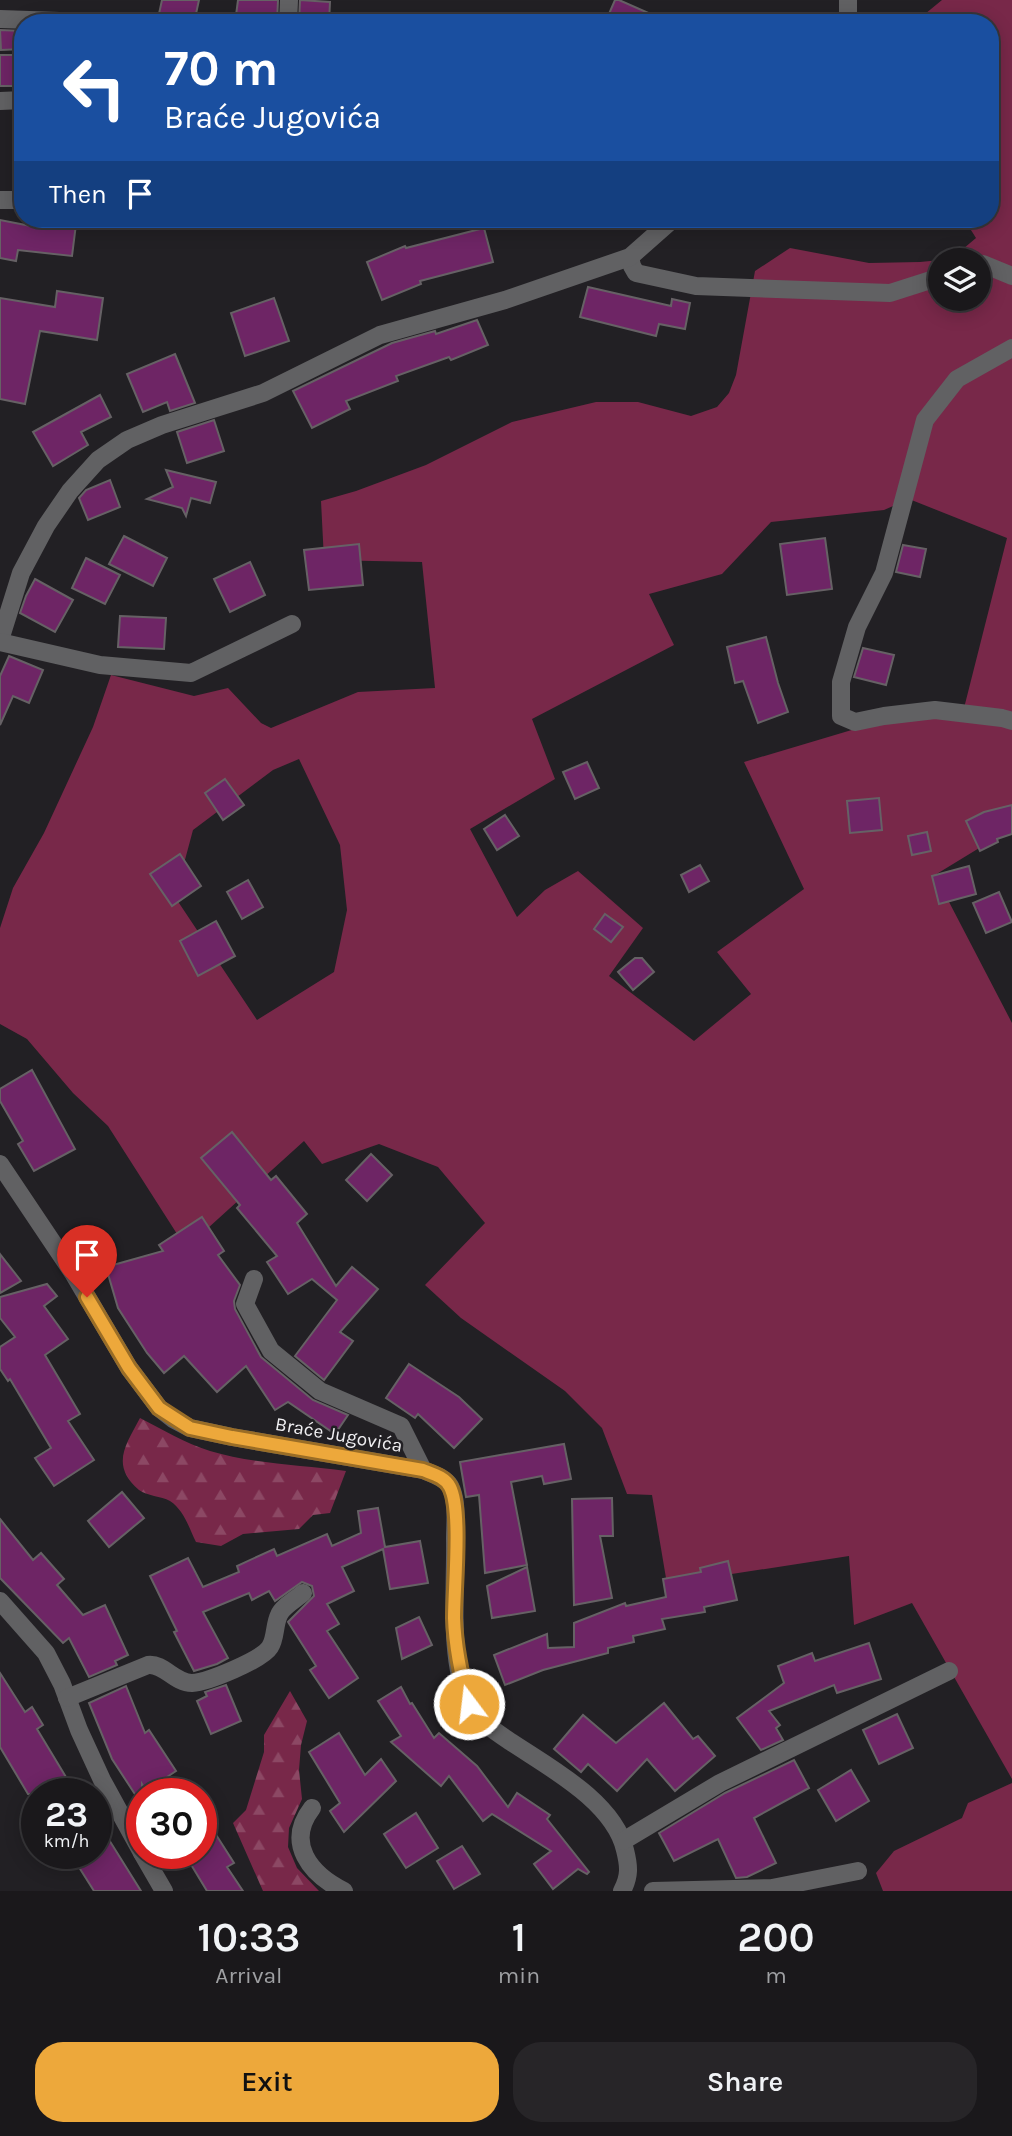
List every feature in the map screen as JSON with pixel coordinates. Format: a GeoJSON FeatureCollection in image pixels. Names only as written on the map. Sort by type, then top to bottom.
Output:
{"type":"FeatureCollection","features":[{"type":"Feature","properties":{"kind":"street"},"geometry":{"type":"LineString","coordinates":[[292,624],[191,673],[100,665],[0,641],[21,573],[46,526],[70,491],[98,460],[127,440],[162,425],[263,393],[380,335],[505,300],[630,257],[663,228]]}},
{"type":"Feature","properties":{"kind":"street"},"geometry":{"type":"LineString","coordinates":[[630,257],[636,273],[696,286],[890,293],[928,281]]}},
{"type":"Feature","properties":{"kind":"street"},"geometry":{"type":"LineString","coordinates":[[991,267],[1012,276]]}},
{"type":"Feature","properties":{"kind":"street"},"geometry":{"type":"LineString","coordinates":[[1012,348],[957,379],[925,420],[884,573],[857,627],[841,682],[841,716],[855,722],[935,710],[1012,721]]}},
{"type":"Feature","properties":{"kind":"street","name":"Braće Jugovića"},"geometry":{"type":"LineString","coordinates":[[0,1164],[73,1273],[129,1368],[159,1408],[173,1419],[190,1428],[232,1437],[423,1470],[441,1477],[450,1486],[455,1506],[454,1618],[461,1678],[469,1704],[496,1732],[563,1777],[609,1818],[623,1841],[629,1868],[628,1881],[622,1891]]}},
{"type":"Feature","properties":{"kind":"street"},"geometry":{"type":"LineString","coordinates":[[254,1279],[245,1304],[271,1351],[320,1391],[401,1426],[423,1470]]}},
{"type":"Feature","properties":{"kind":"street"},"geometry":{"type":"LineString","coordinates":[[67,1698],[154,1664],[181,1681],[191,1683],[213,1679],[270,1647],[279,1613],[303,1593]]}},
{"type":"Feature","properties":{"kind":"street"},"geometry":{"type":"LineString","coordinates":[[0,1601],[46,1653],[102,1780],[126,1824]]}},
{"type":"Feature","properties":{"kind":"street"},"geometry":{"type":"LineString","coordinates":[[623,1841],[720,1783],[948,1671]]}},
{"type":"Feature","properties":{"kind":"street"},"geometry":{"type":"LineString","coordinates":[[312,1808],[301,1828],[303,1853],[314,1871],[344,1891]]}},
{"type":"Feature","properties":{"kind":"street"},"geometry":{"type":"LineString","coordinates":[[151,1869],[164,1891]]}},
{"type":"Feature","properties":{"kind":"street"},"geometry":{"type":"LineString","coordinates":[[653,1891],[772,1888],[858,1871]]}},
{"type":"Feature","properties":{"kind":"green space"},"geometry":{"type":"Polygon","coordinates":[[[942,0],[1012,0],[1012,828],[935,875],[1012,1023],[1012,1779],[912,1603],[854,1625],[849,1556],[667,1584],[652,1495],[627,1494],[602,1428],[565,1391],[461,1318],[425,1285],[485,1223],[438,1167],[379,1144],[322,1164],[304,1141],[186,1248],[108,1126],[73,1093],[27,1039],[0,1024],[0,928],[13,888],[44,833],[93,727],[111,675],[194,696],[228,688],[261,723],[271,728],[358,692],[435,688],[422,562],[324,560],[321,501],[426,465],[512,422],[596,402],[638,402],[691,416],[717,407],[729,393],[736,375],[755,271],[790,248],[869,263],[928,261],[928,311],[991,311],[991,248],[964,248],[976,238],[970,228],[999,228],[999,14],[925,14],[942,0]],[[909,499],[884,510],[771,522],[722,574],[649,594],[674,645],[532,719],[555,779],[470,829],[517,917],[545,890],[578,871],[643,928],[609,976],[694,1041],[751,994],[717,952],[804,889],[744,762],[855,729],[963,712],[1007,538],[909,499]],[[299,759],[273,770],[193,830],[175,897],[257,1020],[334,972],[347,910],[340,845],[299,759]]]}},
{"type":"Feature","properties":{"kind":"green space"},"geometry":{"type":"Polygon","coordinates":[[[140,1418],[210,1451],[260,1461],[346,1471],[330,1513],[313,1515],[299,1529],[243,1534],[221,1546],[196,1542],[186,1520],[175,1505],[139,1490],[125,1472],[123,1455],[140,1418]]]}},
{"type":"Feature","properties":{"kind":"green space"},"geometry":{"type":"Polygon","coordinates":[[[290,1691],[307,1721],[299,1770],[302,1799],[289,1828],[288,1847],[297,1868],[319,1891],[263,1891],[233,1823],[246,1810],[264,1752],[264,1735],[290,1691]]]}},
{"type":"Feature","properties":{"kind":"green space"},"geometry":{"type":"Polygon","coordinates":[[[1012,1783],[1012,1891],[883,1891],[876,1873],[894,1851],[962,1818],[968,1803],[1012,1783]]]}},
{"type":"Feature","properties":{"kind":"building"},"geometry":{"type":"Polygon","coordinates":[[[162,0],[199,0],[196,14],[159,14],[162,0]]]}},
{"type":"Feature","properties":{"kind":"building"},"geometry":{"type":"Polygon","coordinates":[[[238,0],[278,0],[277,14],[236,14],[238,0]]]}},
{"type":"Feature","properties":{"kind":"building"},"geometry":{"type":"Polygon","coordinates":[[[300,0],[330,2],[329,14],[299,14],[300,0]]]}},
{"type":"Feature","properties":{"kind":"building"},"geometry":{"type":"Polygon","coordinates":[[[615,0],[619,0],[651,14],[609,14],[615,0]]]}},
{"type":"Feature","properties":{"kind":"building"},"geometry":{"type":"Polygon","coordinates":[[[0,30],[14,31],[14,49],[1,50],[0,30]]]}},
{"type":"Feature","properties":{"kind":"building"},"geometry":{"type":"Polygon","coordinates":[[[0,55],[14,55],[14,86],[0,86],[0,55]]]}},
{"type":"Feature","properties":{"kind":"building"},"geometry":{"type":"Polygon","coordinates":[[[0,220],[14,223],[14,228],[76,228],[72,256],[18,250],[16,261],[0,258],[0,220]]]}},
{"type":"Feature","properties":{"kind":"building"},"geometry":{"type":"Polygon","coordinates":[[[484,228],[493,262],[420,281],[421,284],[382,300],[367,262],[405,246],[406,248],[484,228]]]}},
{"type":"Feature","properties":{"kind":"building"},"geometry":{"type":"Polygon","coordinates":[[[588,287],[671,306],[672,299],[690,303],[685,329],[659,324],[656,336],[580,317],[588,287]]]}},
{"type":"Feature","properties":{"kind":"building"},"geometry":{"type":"Polygon","coordinates":[[[57,291],[103,298],[97,340],[40,331],[25,404],[0,399],[0,298],[55,307],[57,291]]]}},
{"type":"Feature","properties":{"kind":"building"},"geometry":{"type":"Polygon","coordinates":[[[274,298],[289,341],[245,356],[231,313],[274,298]]]}},
{"type":"Feature","properties":{"kind":"building"},"geometry":{"type":"Polygon","coordinates":[[[477,320],[488,345],[451,360],[449,357],[396,376],[398,381],[346,401],[350,409],[312,428],[293,391],[392,343],[435,331],[436,334],[477,320]]]}},
{"type":"Feature","properties":{"kind":"building"},"geometry":{"type":"Polygon","coordinates":[[[175,354],[195,403],[170,411],[167,402],[143,412],[127,374],[175,354]]]}},
{"type":"Feature","properties":{"kind":"building"},"geometry":{"type":"Polygon","coordinates":[[[100,395],[111,417],[81,432],[88,445],[53,466],[33,432],[100,395]]]}},
{"type":"Feature","properties":{"kind":"building"},"geometry":{"type":"Polygon","coordinates":[[[214,420],[224,451],[187,463],[177,432],[214,420]]]}},
{"type":"Feature","properties":{"kind":"building"},"geometry":{"type":"Polygon","coordinates":[[[166,470],[216,482],[210,503],[191,498],[186,516],[182,508],[147,499],[173,487],[166,470]]]}},
{"type":"Feature","properties":{"kind":"building"},"geometry":{"type":"Polygon","coordinates":[[[110,480],[120,507],[88,520],[79,498],[86,490],[110,480]]]}},
{"type":"Feature","properties":{"kind":"building"},"geometry":{"type":"Polygon","coordinates":[[[124,536],[167,558],[153,586],[109,564],[124,536]]]}},
{"type":"Feature","properties":{"kind":"building"},"geometry":{"type":"Polygon","coordinates":[[[825,538],[832,589],[787,595],[780,544],[825,538]]]}},
{"type":"Feature","properties":{"kind":"building"},"geometry":{"type":"Polygon","coordinates":[[[359,544],[363,585],[309,590],[304,550],[359,544]]]}},
{"type":"Feature","properties":{"kind":"building"},"geometry":{"type":"Polygon","coordinates":[[[903,545],[926,549],[920,577],[896,572],[903,545]]]}},
{"type":"Feature","properties":{"kind":"building"},"geometry":{"type":"Polygon","coordinates":[[[86,558],[120,575],[105,604],[72,588],[86,558]]]}},
{"type":"Feature","properties":{"kind":"building"},"geometry":{"type":"Polygon","coordinates":[[[250,562],[265,595],[230,612],[214,579],[250,562]]]}},
{"type":"Feature","properties":{"kind":"building"},"geometry":{"type":"Polygon","coordinates":[[[35,579],[73,600],[55,632],[20,613],[35,579]]]}},
{"type":"Feature","properties":{"kind":"building"},"geometry":{"type":"Polygon","coordinates":[[[120,616],[166,618],[164,649],[118,647],[120,616]]]}},
{"type":"Feature","properties":{"kind":"building"},"geometry":{"type":"Polygon","coordinates":[[[766,637],[788,712],[758,723],[743,681],[735,683],[727,647],[766,637]]]}},
{"type":"Feature","properties":{"kind":"building"},"geometry":{"type":"Polygon","coordinates":[[[863,648],[894,655],[886,685],[854,677],[863,648]]]}},
{"type":"Feature","properties":{"kind":"building"},"geometry":{"type":"Polygon","coordinates":[[[9,656],[43,670],[29,703],[13,696],[0,725],[0,676],[9,656]]]}},
{"type":"Feature","properties":{"kind":"building"},"geometry":{"type":"Polygon","coordinates":[[[587,762],[599,788],[575,799],[563,772],[587,762]]]}},
{"type":"Feature","properties":{"kind":"building"},"geometry":{"type":"Polygon","coordinates":[[[225,779],[244,805],[223,820],[205,793],[225,779]]]}},
{"type":"Feature","properties":{"kind":"building"},"geometry":{"type":"Polygon","coordinates":[[[879,798],[882,830],[850,833],[847,801],[879,798]]]}},
{"type":"Feature","properties":{"kind":"building"},"geometry":{"type":"Polygon","coordinates":[[[1012,805],[1012,834],[997,839],[998,842],[980,851],[966,821],[984,812],[1012,805]]]}},
{"type":"Feature","properties":{"kind":"building"},"geometry":{"type":"Polygon","coordinates":[[[505,815],[519,836],[497,850],[484,829],[505,815]]]}},
{"type":"Feature","properties":{"kind":"building"},"geometry":{"type":"Polygon","coordinates":[[[927,832],[931,851],[912,855],[908,836],[927,832]]]}},
{"type":"Feature","properties":{"kind":"building"},"geometry":{"type":"Polygon","coordinates":[[[180,854],[201,886],[172,906],[150,874],[180,854]]]}},
{"type":"Feature","properties":{"kind":"building"},"geometry":{"type":"Polygon","coordinates":[[[700,865],[709,881],[689,892],[681,875],[700,865]]]}},
{"type":"Feature","properties":{"kind":"building"},"geometry":{"type":"Polygon","coordinates":[[[969,866],[976,894],[939,904],[932,876],[969,866]]]}},
{"type":"Feature","properties":{"kind":"building"},"geometry":{"type":"Polygon","coordinates":[[[248,880],[263,907],[242,919],[227,892],[248,880]]]}},
{"type":"Feature","properties":{"kind":"building"},"geometry":{"type":"Polygon","coordinates":[[[999,892],[1012,922],[986,933],[973,903],[999,892]]]}},
{"type":"Feature","properties":{"kind":"building"},"geometry":{"type":"Polygon","coordinates":[[[605,914],[623,927],[611,942],[594,929],[605,914]]]}},
{"type":"Feature","properties":{"kind":"building"},"geometry":{"type":"Polygon","coordinates":[[[216,921],[235,956],[198,976],[180,941],[216,921]]]}},
{"type":"Feature","properties":{"kind":"building"},"geometry":{"type":"Polygon","coordinates":[[[635,958],[642,958],[654,972],[633,990],[618,972],[635,958]]]}},
{"type":"Feature","properties":{"kind":"building"},"geometry":{"type":"Polygon","coordinates":[[[32,1070],[75,1149],[34,1171],[18,1144],[23,1141],[0,1101],[0,1089],[32,1070]]]}},
{"type":"Feature","properties":{"kind":"building"},"geometry":{"type":"Polygon","coordinates":[[[232,1132],[271,1180],[276,1176],[307,1214],[297,1223],[336,1286],[352,1267],[378,1289],[340,1332],[353,1341],[324,1380],[295,1356],[337,1300],[312,1279],[288,1294],[267,1262],[277,1256],[237,1208],[240,1205],[201,1158],[232,1132]]]}},
{"type":"Feature","properties":{"kind":"building"},"geometry":{"type":"Polygon","coordinates":[[[371,1154],[392,1175],[367,1201],[346,1180],[371,1154]]]}},
{"type":"Feature","properties":{"kind":"building"},"geometry":{"type":"Polygon","coordinates":[[[202,1217],[224,1251],[218,1255],[240,1285],[234,1301],[235,1309],[261,1357],[313,1400],[348,1415],[335,1434],[288,1402],[275,1410],[246,1366],[217,1392],[184,1356],[164,1373],[147,1353],[118,1308],[106,1267],[163,1251],[159,1245],[202,1217]]]}},
{"type":"Feature","properties":{"kind":"building"},"geometry":{"type":"Polygon","coordinates":[[[0,1254],[21,1281],[0,1293],[0,1254]]]}},
{"type":"Feature","properties":{"kind":"building"},"geometry":{"type":"Polygon","coordinates":[[[47,1284],[57,1296],[44,1306],[68,1339],[45,1355],[80,1414],[68,1421],[94,1460],[54,1486],[35,1458],[51,1448],[10,1379],[8,1381],[0,1369],[0,1347],[15,1337],[0,1318],[0,1297],[47,1284]]]}},
{"type":"Feature","properties":{"kind":"building"},"geometry":{"type":"Polygon","coordinates":[[[409,1364],[459,1397],[482,1419],[454,1448],[418,1414],[415,1418],[386,1398],[409,1364]]]}},
{"type":"Feature","properties":{"kind":"building"},"geometry":{"type":"Polygon","coordinates":[[[564,1444],[571,1479],[544,1484],[542,1476],[511,1482],[527,1565],[485,1573],[479,1495],[466,1497],[460,1462],[564,1444]]]}},
{"type":"Feature","properties":{"kind":"building"},"geometry":{"type":"Polygon","coordinates":[[[122,1492],[144,1518],[109,1547],[88,1521],[122,1492]]]}},
{"type":"Feature","properties":{"kind":"building"},"geometry":{"type":"Polygon","coordinates":[[[612,1498],[613,1536],[600,1536],[612,1598],[574,1605],[572,1499],[612,1498]]]}},
{"type":"Feature","properties":{"kind":"building"},"geometry":{"type":"Polygon","coordinates":[[[378,1508],[385,1547],[420,1541],[428,1583],[390,1589],[383,1549],[342,1567],[354,1591],[327,1604],[339,1624],[327,1631],[358,1678],[329,1698],[310,1670],[316,1666],[288,1622],[314,1596],[312,1586],[302,1582],[275,1601],[269,1591],[252,1600],[249,1593],[203,1612],[228,1658],[194,1671],[150,1576],[188,1558],[203,1587],[239,1572],[237,1566],[274,1549],[277,1556],[327,1534],[332,1546],[361,1533],[358,1511],[378,1508]]]}},
{"type":"Feature","properties":{"kind":"building"},"geometry":{"type":"Polygon","coordinates":[[[0,1519],[33,1560],[41,1553],[64,1579],[57,1585],[83,1615],[105,1605],[128,1655],[115,1661],[117,1665],[89,1677],[69,1638],[63,1643],[0,1578],[0,1519]]]}},
{"type":"Feature","properties":{"kind":"building"},"geometry":{"type":"Polygon","coordinates":[[[728,1561],[737,1600],[704,1607],[705,1612],[662,1619],[665,1629],[633,1636],[634,1642],[608,1648],[608,1653],[543,1670],[505,1685],[494,1655],[547,1634],[548,1648],[574,1647],[574,1623],[625,1603],[626,1606],[666,1597],[663,1579],[701,1572],[700,1568],[728,1561]]]}},
{"type":"Feature","properties":{"kind":"building"},"geometry":{"type":"Polygon","coordinates":[[[527,1567],[535,1611],[492,1618],[487,1586],[527,1567]]]}},
{"type":"Feature","properties":{"kind":"building"},"geometry":{"type":"Polygon","coordinates":[[[419,1617],[432,1645],[402,1659],[396,1628],[419,1617]]]}},
{"type":"Feature","properties":{"kind":"building"},"geometry":{"type":"Polygon","coordinates":[[[869,1643],[881,1679],[837,1693],[834,1685],[769,1711],[780,1725],[776,1728],[783,1740],[761,1750],[737,1718],[784,1683],[778,1666],[812,1653],[815,1661],[869,1643]]]}},
{"type":"Feature","properties":{"kind":"building"},"geometry":{"type":"Polygon","coordinates":[[[0,1673],[25,1712],[32,1707],[43,1725],[37,1729],[67,1778],[21,1778],[21,1782],[0,1747],[0,1673]]]}},
{"type":"Feature","properties":{"kind":"building"},"geometry":{"type":"Polygon","coordinates":[[[226,1685],[241,1721],[211,1734],[197,1701],[207,1696],[205,1692],[226,1685]]]}},
{"type":"Feature","properties":{"kind":"building"},"geometry":{"type":"Polygon","coordinates":[[[126,1686],[145,1733],[149,1730],[176,1771],[168,1778],[126,1778],[126,1780],[112,1759],[89,1703],[126,1686]]]}},
{"type":"Feature","properties":{"kind":"building"},"geometry":{"type":"Polygon","coordinates":[[[401,1687],[434,1738],[439,1733],[477,1766],[508,1807],[517,1793],[550,1815],[547,1819],[589,1872],[587,1874],[578,1869],[553,1889],[534,1864],[551,1851],[492,1814],[483,1821],[449,1776],[441,1786],[391,1742],[401,1736],[378,1701],[401,1687]]]}},
{"type":"Feature","properties":{"kind":"building"},"geometry":{"type":"Polygon","coordinates":[[[664,1703],[693,1739],[698,1736],[715,1756],[675,1791],[647,1759],[617,1791],[588,1764],[581,1772],[554,1749],[583,1715],[616,1743],[664,1703]]]}},
{"type":"Feature","properties":{"kind":"building"},"geometry":{"type":"Polygon","coordinates":[[[897,1714],[913,1748],[879,1764],[863,1730],[897,1714]]]}},
{"type":"Feature","properties":{"kind":"building"},"geometry":{"type":"Polygon","coordinates":[[[339,1733],[365,1775],[381,1759],[396,1781],[344,1832],[330,1811],[340,1803],[309,1752],[339,1733]]]}},
{"type":"Feature","properties":{"kind":"building"},"geometry":{"type":"Polygon","coordinates":[[[794,1760],[809,1788],[754,1818],[776,1863],[747,1877],[736,1878],[718,1839],[674,1861],[659,1833],[725,1793],[794,1760]]]}},
{"type":"Feature","properties":{"kind":"building"},"geometry":{"type":"Polygon","coordinates":[[[851,1770],[869,1801],[836,1821],[818,1790],[851,1770]]]}},
{"type":"Feature","properties":{"kind":"building"},"geometry":{"type":"Polygon","coordinates":[[[416,1813],[438,1848],[406,1868],[384,1834],[416,1813]]]}},
{"type":"Feature","properties":{"kind":"building"},"geometry":{"type":"Polygon","coordinates":[[[217,1836],[234,1863],[227,1867],[243,1891],[207,1891],[194,1869],[217,1869],[217,1836]]]}},
{"type":"Feature","properties":{"kind":"building"},"geometry":{"type":"Polygon","coordinates":[[[112,1845],[141,1891],[94,1891],[80,1869],[112,1869],[112,1845]]]}},
{"type":"Feature","properties":{"kind":"building"},"geometry":{"type":"Polygon","coordinates":[[[462,1846],[480,1874],[454,1889],[437,1861],[462,1846]]]}},
{"type":"Feature","properties":{"kind":"route"},"geometry":{"type":"LineString","coordinates":[[87,1297],[129,1368],[159,1408],[190,1428],[423,1470],[441,1477],[450,1486],[455,1506],[454,1618],[461,1678],[469,1704]]}}]}
